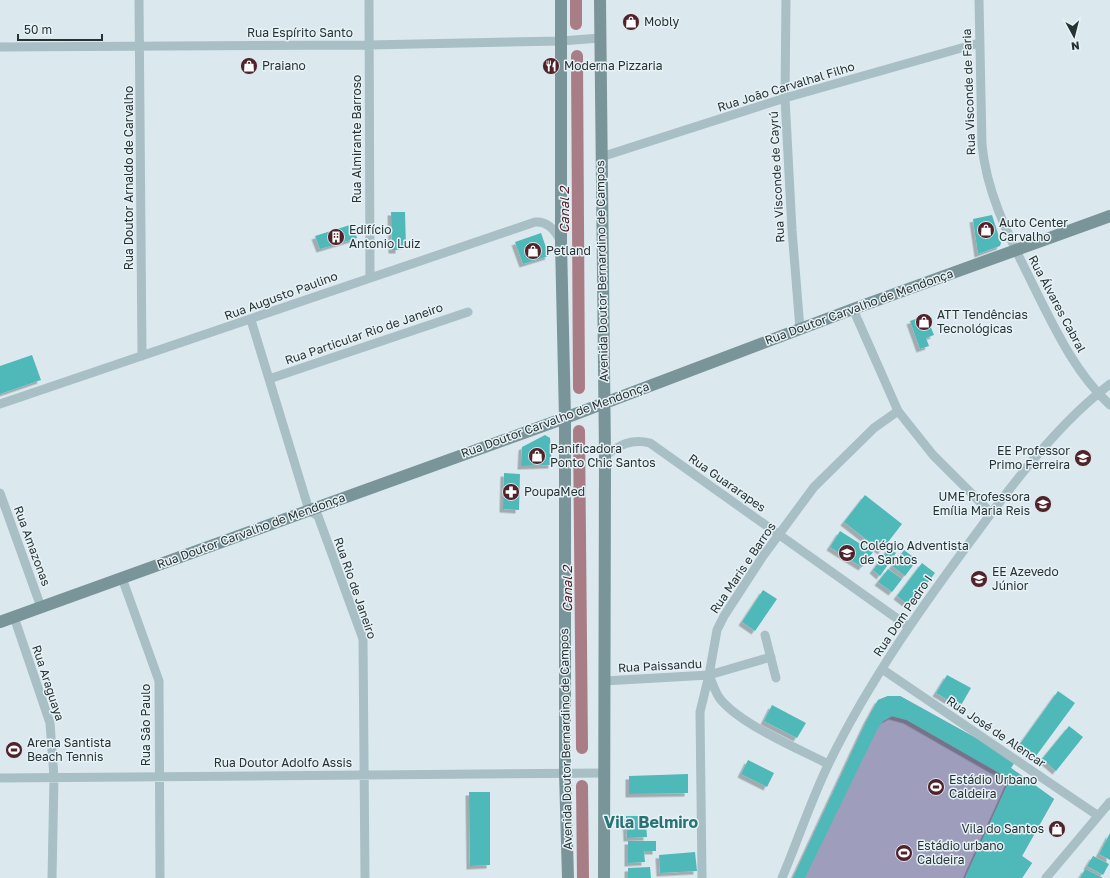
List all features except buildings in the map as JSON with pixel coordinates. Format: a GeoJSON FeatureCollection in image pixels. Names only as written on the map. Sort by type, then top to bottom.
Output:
{"type":"FeatureCollection","features":[{"type":"Feature","properties":{"kind":"main road","name":"Avenida Doutor Bernardino de Campos"},"geometry":{"type":"LineString","coordinates":[[561,0],[561,243],[565,418],[566,773],[568,878]]}},
{"type":"Feature","properties":{"kind":"main road","name":"Avenida Doutor Bernardino de Campos"},"geometry":{"type":"LineString","coordinates":[[600,0],[605,456],[604,872]]}},
{"type":"Feature","properties":{"kind":"main road","name":"Rua Doutor Carvalho de Mendonça"},"geometry":{"type":"LineString","coordinates":[[0,622],[565,418],[853,309],[1110,216]]}},
{"type":"Feature","properties":{"kind":"street","name":"Rua Doutor Arnaldo de Carvalho"},"geometry":{"type":"LineString","coordinates":[[139,0],[142,356]]}},
{"type":"Feature","properties":{"kind":"street","name":"Rua Almirante Barroso"},"geometry":{"type":"LineString","coordinates":[[368,0],[370,277]]}},
{"type":"Feature","properties":{"kind":"street","name":"Rua Visconde de Cayrú"},"geometry":{"type":"LineString","coordinates":[[786,0],[785,98],[792,230],[800,329]]}},
{"type":"Feature","properties":{"kind":"street","name":"Rua Visconde de Faria"},"geometry":{"type":"LineString","coordinates":[[979,0],[980,118],[984,165],[997,207],[1015,251]]}},
{"type":"Feature","properties":{"kind":"street","name":"Rua Espírito Santo"},"geometry":{"type":"LineString","coordinates":[[0,47],[369,45],[561,41],[600,38]]}},
{"type":"Feature","properties":{"kind":"street","name":"Rua João Carvalhal Filho"},"geometry":{"type":"LineString","coordinates":[[601,157],[785,98],[979,43]]}},
{"type":"Feature","properties":{"kind":"street","name":"Rua Augusto Paulino"},"geometry":{"type":"LineString","coordinates":[[0,404],[251,320],[370,277],[535,222],[544,223],[552,228],[561,243]]}},
{"type":"Feature","properties":{"kind":"street","name":"Rua Álvares Cabral"},"geometry":{"type":"LineString","coordinates":[[1015,251],[1058,335],[1097,394],[1110,405]]}},
{"type":"Feature","properties":{"kind":"street"},"geometry":{"type":"LineString","coordinates":[[853,309],[898,411],[933,455],[991,513]]}},
{"type":"Feature","properties":{"kind":"street","name":"Rua Particular Rio de Janeiro"},"geometry":{"type":"LineString","coordinates":[[269,379],[468,312]]}},
{"type":"Feature","properties":{"kind":"street","name":"Rua Rio de Janeiro"},"geometry":{"type":"LineString","coordinates":[[251,320],[309,510],[318,516],[363,639],[365,878]]}},
{"type":"Feature","properties":{"kind":"street","name":"Rua Dom Pedro I"},"geometry":{"type":"LineString","coordinates":[[782,878],[828,764],[852,718],[909,627],[991,513],[1050,442],[1097,394],[1110,384]]}},
{"type":"Feature","properties":{"kind":"street","name":"Rua Maris e Barros"},"geometry":{"type":"LineString","coordinates":[[702,878],[700,712],[709,675],[717,630],[724,616],[763,556],[814,487],[874,428],[898,411]]}},
{"type":"Feature","properties":{"kind":"street","name":"Rua Guararapes"},"geometry":{"type":"LineString","coordinates":[[605,456],[623,444],[634,441],[650,443],[909,627]]}},
{"type":"Feature","properties":{"kind":"street","name":"Rua Amazonas"},"geometry":{"type":"LineString","coordinates":[[0,493],[41,607]]}},
{"type":"Feature","properties":{"kind":"street","name":"Rua São Paulo"},"geometry":{"type":"LineString","coordinates":[[122,578],[159,681],[160,878]]}},
{"type":"Feature","properties":{"kind":"street","name":"Rua Araguaya"},"geometry":{"type":"LineString","coordinates":[[14,617],[50,723],[54,777],[52,878]]}},
{"type":"Feature","properties":{"kind":"street"},"geometry":{"type":"LineString","coordinates":[[765,635],[776,678]]}},
{"type":"Feature","properties":{"kind":"street"},"geometry":{"type":"LineString","coordinates":[[709,675],[770,657]]}},
{"type":"Feature","properties":{"kind":"street","name":"Rua José de Alencar"},"geometry":{"type":"LineString","coordinates":[[882,669],[1097,815]]}},
{"type":"Feature","properties":{"kind":"street","name":"Rua Paissandu"},"geometry":{"type":"LineString","coordinates":[[604,681],[709,675],[718,696],[730,710],[751,723],[828,764]]}},
{"type":"Feature","properties":{"kind":"street","name":"Rua Doutor Adolfo Assis"},"geometry":{"type":"LineString","coordinates":[[0,778],[604,773]]}},
{"type":"Feature","properties":{"kind":"street"},"geometry":{"type":"LineString","coordinates":[[1046,878],[1097,815],[1110,802]]}},
{"type":"Feature","properties":{"kind":"street"},"geometry":{"type":"LineString","coordinates":[[604,872],[610,878]]}},
{"type":"Feature","properties":{"kind":"shaded area","name":"Estádio Urbano Caldeira"},"geometry":{"type":"Polygon","coordinates":[[[888,696],[900,696],[985,743],[1011,768],[1054,799],[1022,856],[1032,863],[1022,878],[793,878],[866,722],[878,700],[888,696]]]}},
{"type":"Feature","properties":{"kind":"waterway","name":"Canal 2"},"geometry":{"type":"LineString","coordinates":[[576,0],[576,24]]}},
{"type":"Feature","properties":{"kind":"waterway","name":"Canal 2"},"geometry":{"type":"LineString","coordinates":[[577,56],[579,388]]}},
{"type":"Feature","properties":{"kind":"waterway","name":"Canal 2"},"geometry":{"type":"LineString","coordinates":[[579,431],[582,748]]}},
{"type":"Feature","properties":{"kind":"waterway","name":"Canal 2"},"geometry":{"type":"LineString","coordinates":[[582,786],[583,878]]}},
{"type":"Feature","properties":{"kind":"place","name":"Mobly"},"geometry":{"type":"Point","coordinates":[631,22]}},
{"type":"Feature","properties":{"kind":"place","name":"Praiano"},"geometry":{"type":"Point","coordinates":[249,66]}},
{"type":"Feature","properties":{"kind":"place","name":"Moderna Pizzaria"},"geometry":{"type":"Point","coordinates":[551,66]}},
{"type":"Feature","properties":{"kind":"place","name":"Auto Center Carvalho"},"geometry":{"type":"Point","coordinates":[986,230]}},
{"type":"Feature","properties":{"kind":"place","name":"Edifício Antonio Luiz"},"geometry":{"type":"Point","coordinates":[336,237]}},
{"type":"Feature","properties":{"kind":"place","name":"Petland"},"geometry":{"type":"Point","coordinates":[533,251]}},
{"type":"Feature","properties":{"kind":"place","name":"ATT Tendências Tecnológicas"},"geometry":{"type":"Point","coordinates":[924,322]}},
{"type":"Feature","properties":{"kind":"place","name":"Panificadora Ponto Chic Santos"},"geometry":{"type":"Point","coordinates":[537,456]}},
{"type":"Feature","properties":{"kind":"place","name":"EE Professor Primo Ferreira"},"geometry":{"type":"Point","coordinates":[1083,458]}},
{"type":"Feature","properties":{"kind":"place","name":"PoupaMed"},"geometry":{"type":"Point","coordinates":[511,492]}},
{"type":"Feature","properties":{"kind":"place","name":"UME Professora Emília Maria Reis"},"geometry":{"type":"Point","coordinates":[1043,504]}},
{"type":"Feature","properties":{"kind":"place","name":"Colégio Adventista de Santos"},"geometry":{"type":"Point","coordinates":[847,553]}},
{"type":"Feature","properties":{"kind":"place","name":"EE Azevedo Júnior"},"geometry":{"type":"Point","coordinates":[979,579]}},
{"type":"Feature","properties":{"kind":"place","name":"Arena Santista Beach Tennis"},"geometry":{"type":"Point","coordinates":[14,750]}},
{"type":"Feature","properties":{"kind":"place","name":"Estádio Urbano Caldeira"},"geometry":{"type":"Point","coordinates":[936,787]}},
{"type":"Feature","properties":{"kind":"place","name":"Vila do Santos"},"geometry":{"type":"Point","coordinates":[1057,829]}},
{"type":"Feature","properties":{"kind":"place","name":"Estádio urbano Caldeira"},"geometry":{"type":"Point","coordinates":[904,853]}},
{"type":"Feature","properties":{"kind":"district","name":"Vila Belmiro"},"geometry":{"type":"Point","coordinates":[651,822]}}]}
